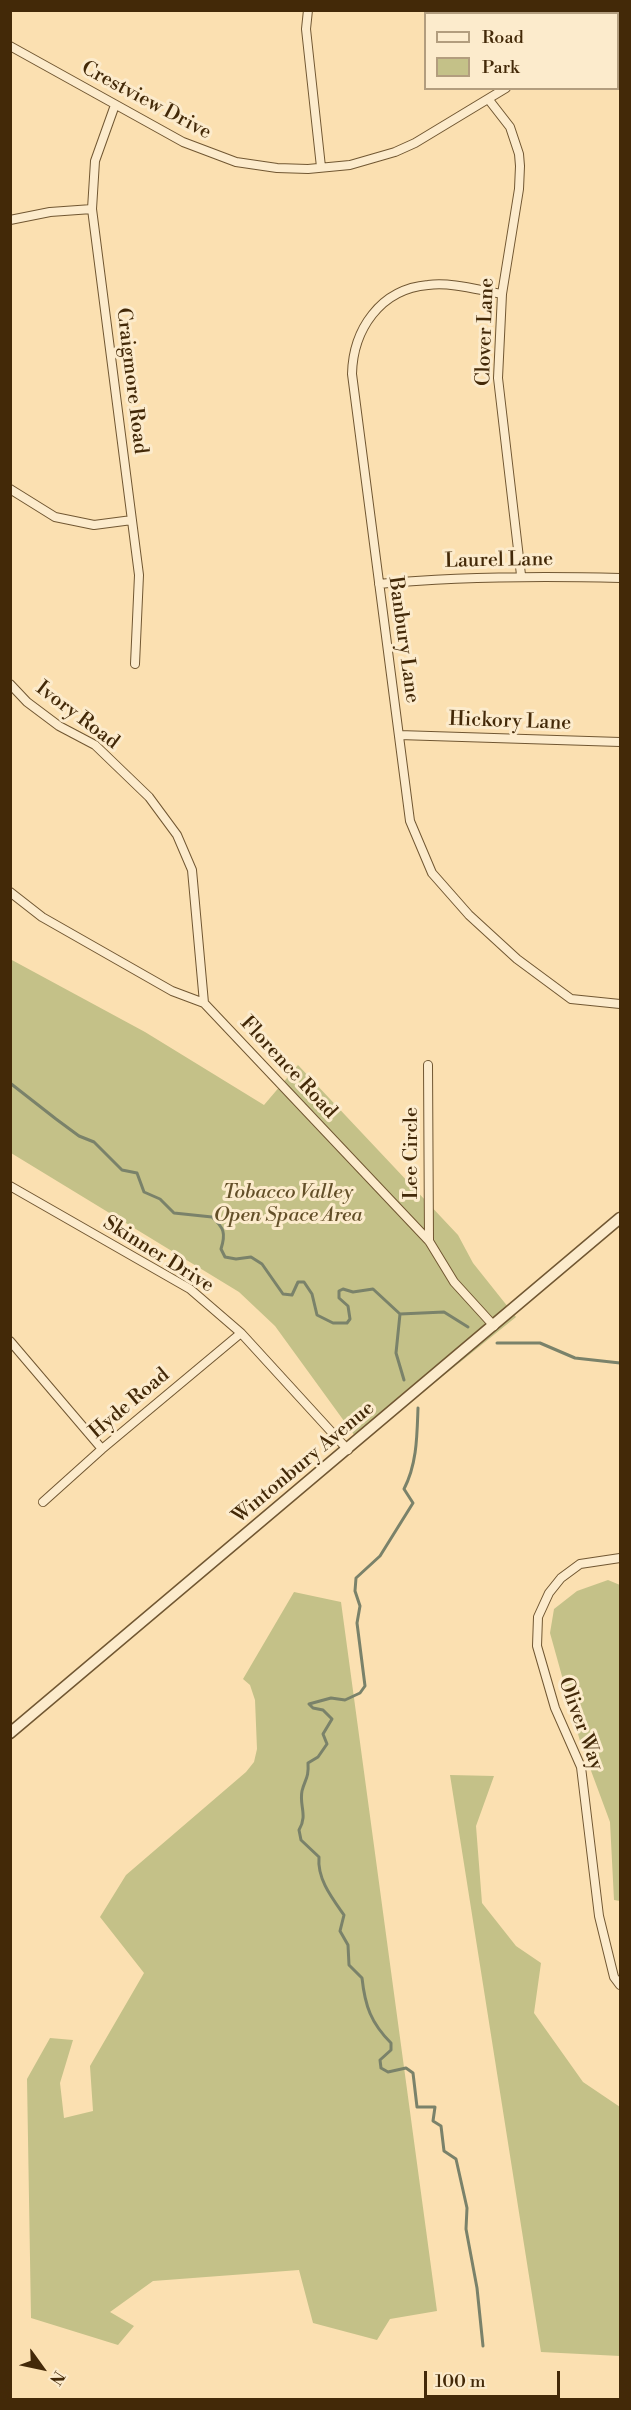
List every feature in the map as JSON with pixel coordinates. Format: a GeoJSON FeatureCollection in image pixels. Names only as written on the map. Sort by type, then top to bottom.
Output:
{"type":"FeatureCollection","features":[{"type":"Feature","properties":{"kind":"street"},"geometry":{"type":"LineString","coordinates":[[308,10],[306,29],[321,167]]}},
{"type":"Feature","properties":{"kind":"street","name":"Crestview Drive"},"geometry":{"type":"LineString","coordinates":[[10,46],[183,142],[223,158],[277,168],[350,165],[395,152],[503,90]]}},
{"type":"Feature","properties":{"kind":"street","name":"Clover Lane"},"geometry":{"type":"LineString","coordinates":[[489,100],[510,127],[519,154],[520,166],[519,189],[502,294],[498,378],[521,575]]}},
{"type":"Feature","properties":{"kind":"street","name":"Craigmore Road"},"geometry":{"type":"LineString","coordinates":[[115,105],[95,161],[92,209],[139,575],[135,664]]}},
{"type":"Feature","properties":{"kind":"street"},"geometry":{"type":"LineString","coordinates":[[10,220],[50,212],[92,209]]}},
{"type":"Feature","properties":{"kind":"street","name":"Banbury Lane"},"geometry":{"type":"LineString","coordinates":[[502,294],[442,285],[414,287],[397,294],[376,310],[364,324],[352,358],[352,374],[410,821],[432,873],[470,915],[517,959],[571,999],[621,1004]]}},
{"type":"Feature","properties":{"kind":"street"},"geometry":{"type":"LineString","coordinates":[[10,489],[55,517],[94,525],[132,520]]}},
{"type":"Feature","properties":{"kind":"street","name":"Laurel Lane"},"geometry":{"type":"LineString","coordinates":[[379,584],[425,579],[521,575],[621,578]]}},
{"type":"Feature","properties":{"kind":"street","name":"Ivory Road"},"geometry":{"type":"LineString","coordinates":[[10,684],[27,702],[59,726],[95,745],[149,797],[177,836],[192,870],[204,1003]]}},
{"type":"Feature","properties":{"kind":"street","name":"Hickory Lane"},"geometry":{"type":"LineString","coordinates":[[399,735],[621,742]]}},
{"type":"Feature","properties":{"kind":"street","name":"Florence Road"},"geometry":{"type":"LineString","coordinates":[[10,892],[42,917],[172,991],[204,1003],[429,1241],[454,1282],[494,1326]]}},
{"type":"Feature","properties":{"kind":"street","name":"Lee Circle"},"geometry":{"type":"LineString","coordinates":[[428,1065],[429,1241]]}},
{"type":"Feature","properties":{"kind":"street","name":"Skinner Drive"},"geometry":{"type":"LineString","coordinates":[[10,1186],[190,1290],[241,1333],[348,1450]]}},
{"type":"Feature","properties":{"kind":"street","name":"Wintonbury Avenue"},"geometry":{"type":"LineString","coordinates":[[10,1733],[621,1218]]}},
{"type":"Feature","properties":{"kind":"street","name":"Hyde Road"},"geometry":{"type":"LineString","coordinates":[[43,1502],[102,1449],[241,1333]]}},
{"type":"Feature","properties":{"kind":"street"},"geometry":{"type":"LineString","coordinates":[[10,1341],[102,1449]]}},
{"type":"Feature","properties":{"kind":"street","name":"Oliver Way"},"geometry":{"type":"LineString","coordinates":[[621,1557],[580,1563],[561,1578],[549,1593],[538,1617],[537,1646],[555,1708],[581,1767],[599,1916],[614,1977],[621,1985]]}},
{"type":"Feature","properties":{"kind":"green space","name":"Tobacco Valley Open Space Area"},"geometry":{"type":"Polygon","coordinates":[[[10,959],[145,1032],[264,1105],[298,1065],[458,1235],[473,1263],[516,1317],[360,1443],[275,1326],[239,1292],[11,1153],[10,959]]]}},
{"type":"Feature","properties":{"kind":"green space"},"geometry":{"type":"Polygon","coordinates":[[[608,1580],[620,1585],[620,1901],[614,1900],[610,1822],[580,1741],[550,1633],[554,1609],[577,1591],[608,1580]]]}},
{"type":"Feature","properties":{"kind":"green space"},"geometry":{"type":"Polygon","coordinates":[[[294,1592],[341,1602],[437,2311],[390,2319],[377,2340],[313,2323],[299,2270],[153,2281],[110,2312],[134,2326],[118,2345],[31,2318],[27,2079],[50,2038],[73,2040],[60,2083],[64,2118],[93,2111],[90,2066],[144,1973],[100,1917],[126,1875],[246,1772],[254,1762],[257,1749],[255,1700],[250,1685],[243,1679],[294,1592]]]}},
{"type":"Feature","properties":{"kind":"green space"},"geometry":{"type":"Polygon","coordinates":[[[450,1775],[494,1776],[476,1826],[482,1903],[516,1946],[541,1963],[534,2013],[583,2082],[620,2107],[620,2356],[541,2352],[450,1775]]]}},
{"type":"Feature","properties":{"kind":"waterway"},"geometry":{"type":"LineString","coordinates":[[10,1083],[79,1136],[94,1142],[122,1170],[137,1173],[144,1192],[160,1199],[174,1213],[212,1217],[223,1231],[221,1249],[225,1257],[236,1259],[251,1257],[262,1264],[283,1294],[292,1295],[298,1282],[304,1282],[312,1294],[317,1315],[333,1323],[347,1323],[350,1319],[348,1306],[339,1298],[339,1291],[343,1289],[353,1292],[373,1289],[400,1314],[444,1312],[468,1327]]}},
{"type":"Feature","properties":{"kind":"waterway"},"geometry":{"type":"LineString","coordinates":[[400,1314],[396,1353],[404,1380]]}},
{"type":"Feature","properties":{"kind":"waterway"},"geometry":{"type":"LineString","coordinates":[[497,1343],[540,1343],[575,1358],[620,1363]]}},
{"type":"Feature","properties":{"kind":"waterway"},"geometry":{"type":"LineString","coordinates":[[418,1408],[414,1460],[404,1489],[413,1503],[380,1556],[356,1578],[355,1591],[360,1606],[357,1623],[365,1686],[360,1693],[345,1700],[331,1698],[309,1704],[313,1708],[323,1710],[332,1719],[323,1734],[327,1744],[318,1757],[308,1763],[301,1796],[303,1820],[299,1830],[301,1840],[319,1857],[323,1881],[344,1915],[340,1931],[348,1945],[349,1965],[362,1978],[370,2014],[391,2043],[391,2050],[380,2060],[381,2068],[388,2072],[406,2068],[413,2073],[417,2107],[435,2107],[433,2121],[441,2126],[444,2151],[456,2159],[467,2208],[466,2229],[477,2288],[483,2346]]}}]}
